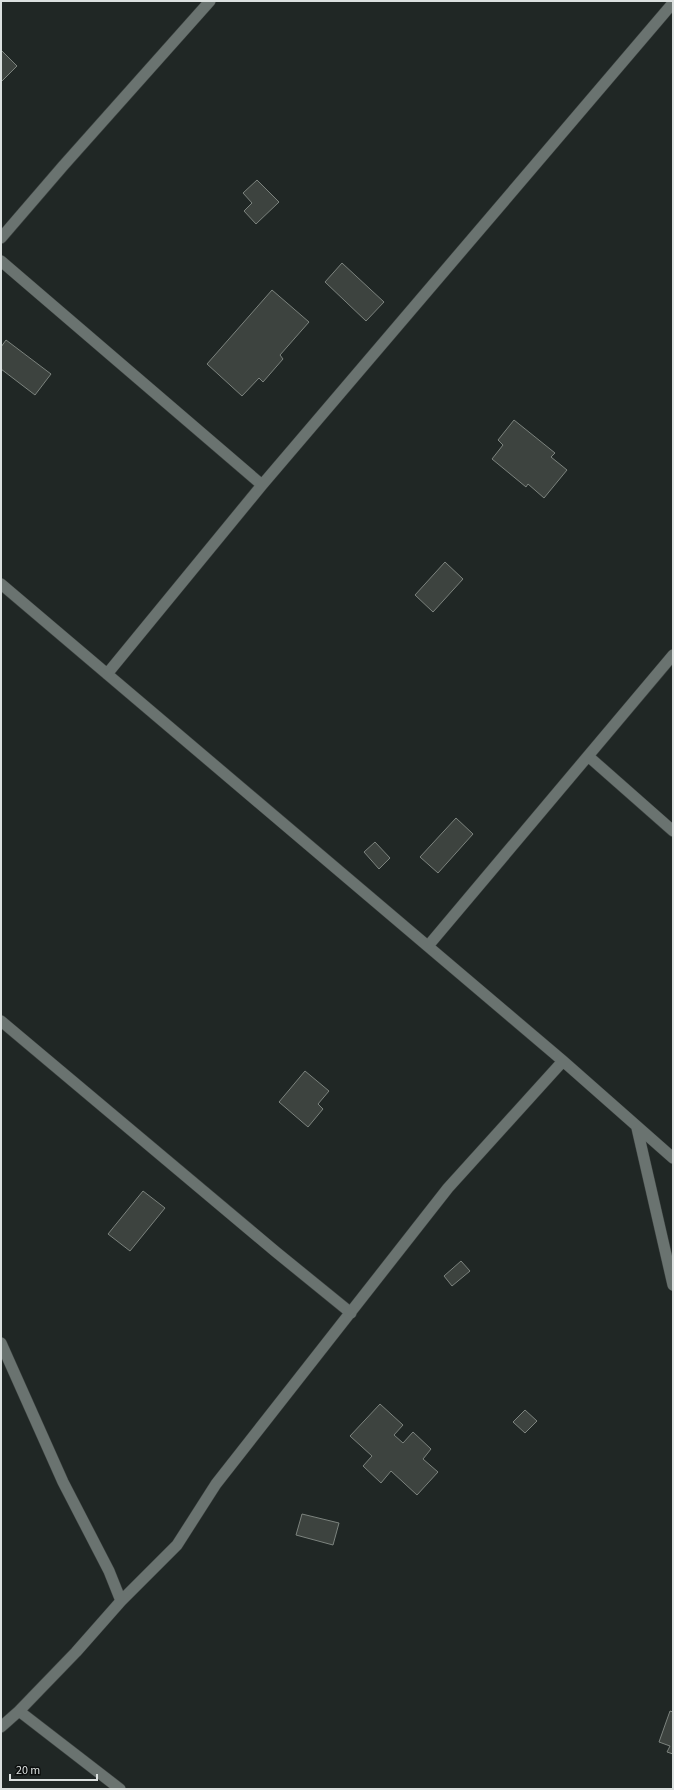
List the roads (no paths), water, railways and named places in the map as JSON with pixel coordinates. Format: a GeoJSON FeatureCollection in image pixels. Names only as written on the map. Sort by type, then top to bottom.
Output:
{"type":"FeatureCollection","features":[{"type":"Feature","properties":{"kind":"street"},"geometry":{"type":"LineString","coordinates":[[1,238],[210,1]]}},
{"type":"Feature","properties":{"kind":"street"},"geometry":{"type":"LineString","coordinates":[[107,674],[262,485],[673,3]]}},
{"type":"Feature","properties":{"kind":"street"},"geometry":{"type":"LineString","coordinates":[[1,261],[262,485]]}},
{"type":"Feature","properties":{"kind":"street"},"geometry":{"type":"LineString","coordinates":[[1,584],[563,1061],[637,1128],[673,1158]]}},
{"type":"Feature","properties":{"kind":"street"},"geometry":{"type":"LineString","coordinates":[[428,946],[673,655]]}},
{"type":"Feature","properties":{"kind":"street"},"geometry":{"type":"LineString","coordinates":[[588,756],[673,831]]}},
{"type":"Feature","properties":{"kind":"street"},"geometry":{"type":"LineString","coordinates":[[1,1021],[276,1252],[351,1313]]}},
{"type":"Feature","properties":{"kind":"street"},"geometry":{"type":"LineString","coordinates":[[1,1727],[19,1711],[76,1652],[121,1601],[177,1545],[216,1484],[448,1188],[563,1061]]}},
{"type":"Feature","properties":{"kind":"street"},"geometry":{"type":"LineString","coordinates":[[637,1128],[673,1285]]}},
{"type":"Feature","properties":{"kind":"street"},"geometry":{"type":"LineString","coordinates":[[1,1343],[64,1482],[109,1571],[121,1601]]}},
{"type":"Feature","properties":{"kind":"street"},"geometry":{"type":"LineString","coordinates":[[19,1711],[120,1789]]}}]}
